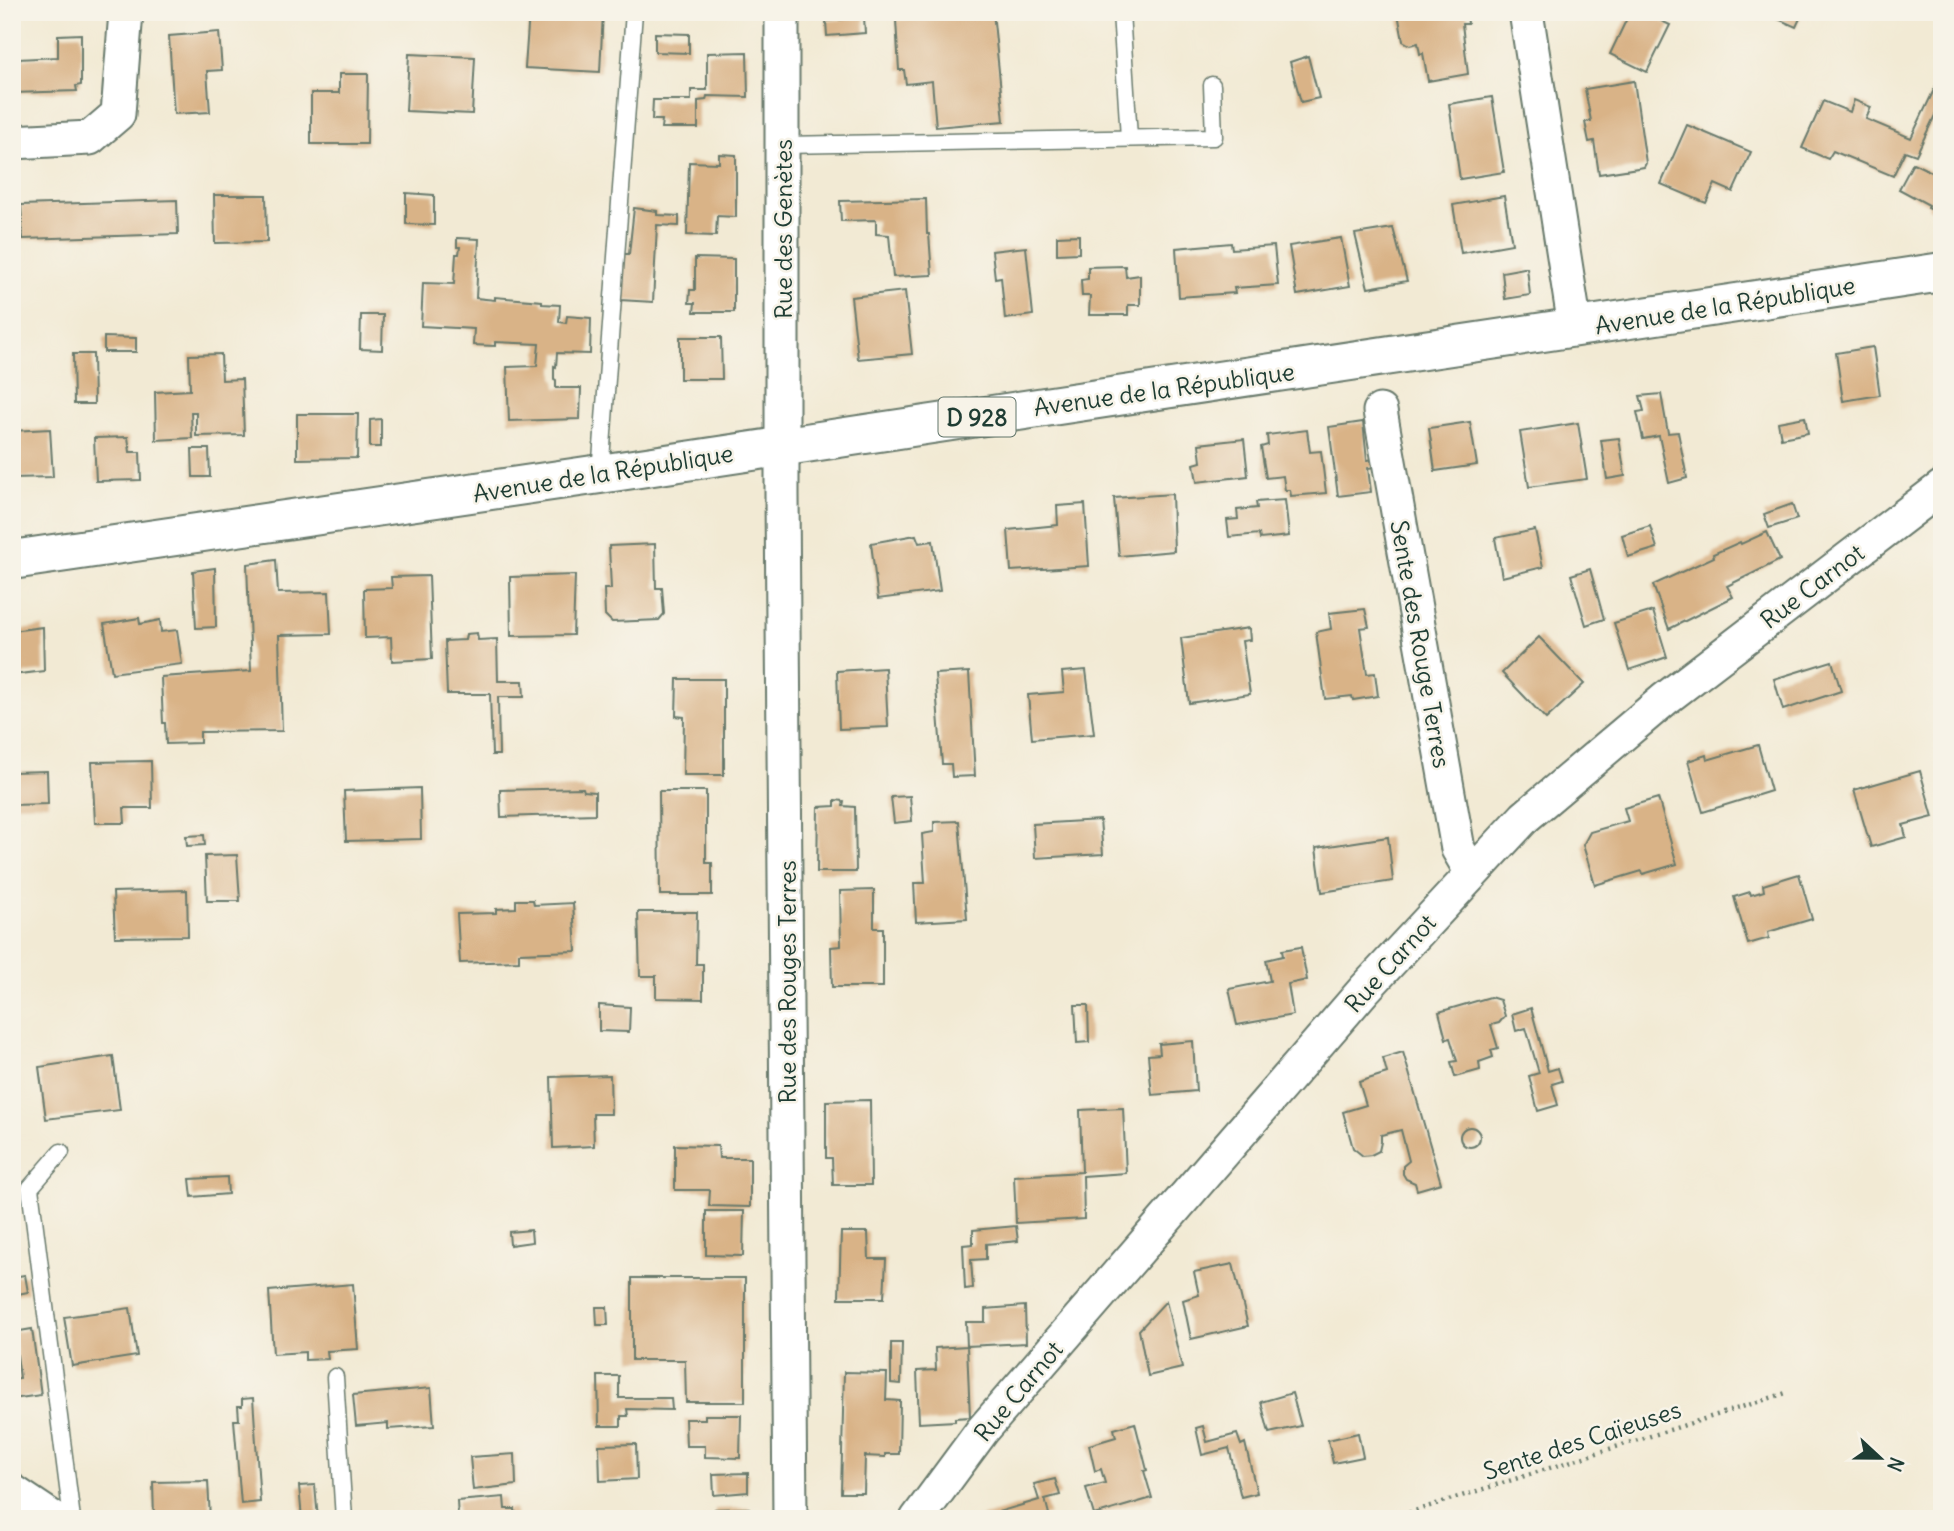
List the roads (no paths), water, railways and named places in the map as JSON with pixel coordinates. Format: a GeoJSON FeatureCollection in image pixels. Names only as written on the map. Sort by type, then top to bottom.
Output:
{"type":"FeatureCollection","features":[{"type":"Feature","properties":{"kind":"main road","name":"Avenue de la République"},"geometry":{"type":"LineString","coordinates":[[12,560],[1942,272]]}},
{"type":"Feature","properties":{"kind":"street"},"geometry":{"type":"LineString","coordinates":[[12,142],[90,138],[118,114],[125,12]]}},
{"type":"Feature","properties":{"kind":"street","name":"Rue des Genètes"},"geometry":{"type":"LineString","coordinates":[[782,12],[783,446]]}},
{"type":"Feature","properties":{"kind":"street"},"geometry":{"type":"LineString","coordinates":[[1527,12],[1575,327]]}},
{"type":"Feature","properties":{"kind":"street","name":"Sente des Rouge Terres"},"geometry":{"type":"LineString","coordinates":[[1380,411],[1458,849],[1472,873]]}},
{"type":"Feature","properties":{"kind":"street","name":"Rue des Rouges Terres"},"geometry":{"type":"LineString","coordinates":[[783,446],[790,1519]]}},
{"type":"Feature","properties":{"kind":"street","name":"Rue Carnot"},"geometry":{"type":"LineString","coordinates":[[917,1519],[982,1432],[1364,990],[1525,817],[1665,699],[1942,487]]}},
{"type":"Feature","properties":{"kind":"street"},"geometry":{"type":"LineString","coordinates":[[12,1490],[54,1519]]}},
{"type":"Feature","properties":{"kind":"lane"},"geometry":{"type":"LineString","coordinates":[[600,474],[635,12]]}},
{"type":"Feature","properties":{"kind":"lane"},"geometry":{"type":"LineString","coordinates":[[1121,12],[1129,138]]}},
{"type":"Feature","properties":{"kind":"lane"},"geometry":{"type":"LineString","coordinates":[[783,145],[1214,137],[1213,85]]}},
{"type":"Feature","properties":{"kind":"lane"},"geometry":{"type":"LineString","coordinates":[[61,1152],[30,1188],[72,1519]]}},
{"type":"Feature","properties":{"kind":"lane"},"geometry":{"type":"LineString","coordinates":[[335,1377],[344,1519]]}}]}
